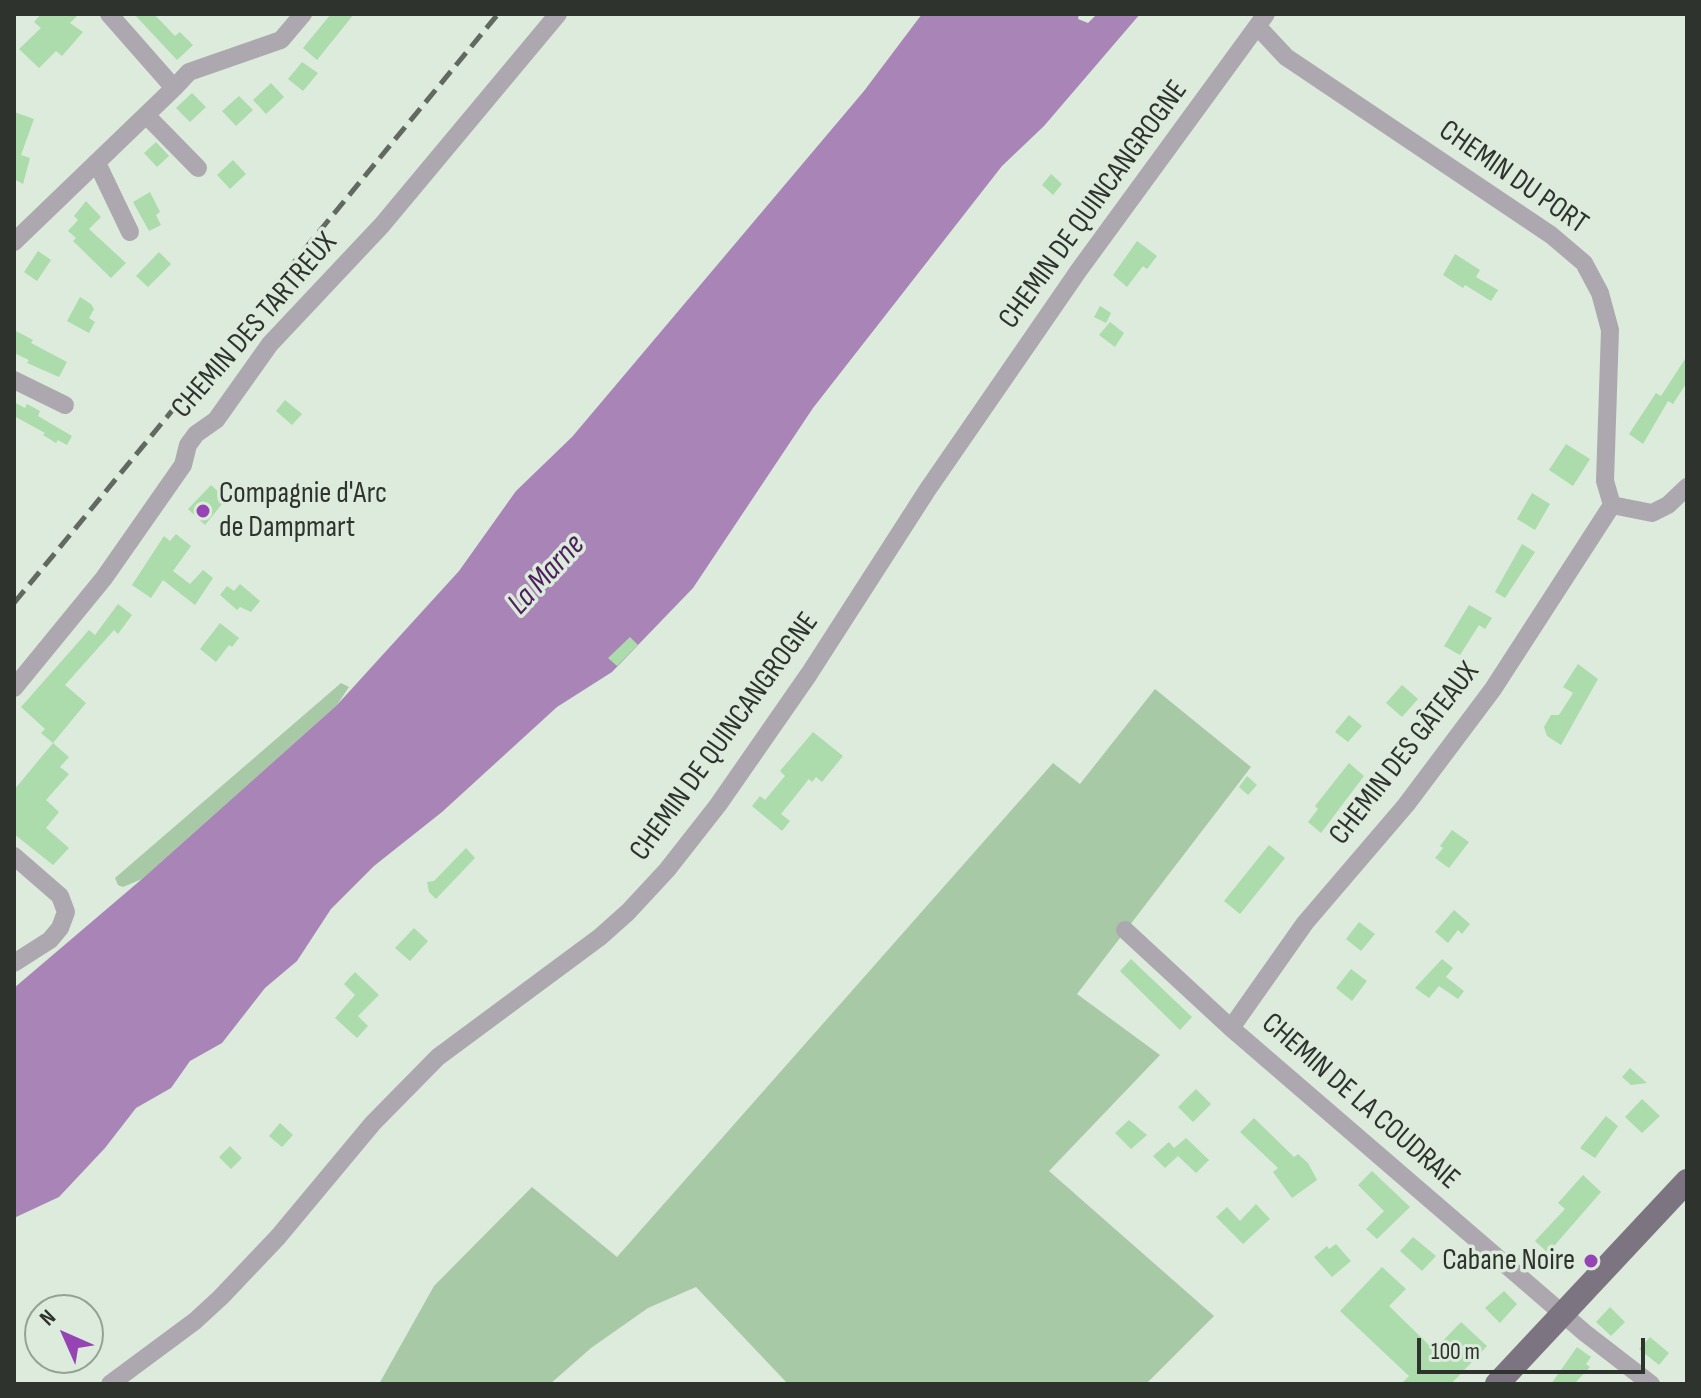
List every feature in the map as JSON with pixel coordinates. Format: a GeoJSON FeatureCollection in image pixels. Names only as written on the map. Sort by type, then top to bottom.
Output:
{"type":"FeatureCollection","features":[{"type":"Feature","properties":{"kind":"main road"},"geometry":{"type":"LineString","coordinates":[[1497,1384],[1687,1181]]}},
{"type":"Feature","properties":{"kind":"street"},"geometry":{"type":"LineString","coordinates":[[109,14],[174,88]]}},
{"type":"Feature","properties":{"kind":"street"},"geometry":{"type":"LineString","coordinates":[[14,242],[189,72],[281,40],[303,14]]}},
{"type":"Feature","properties":{"kind":"street","name":"CHEMIN DES TARTREUX"},"geometry":{"type":"LineString","coordinates":[[14,688],[104,578],[183,465],[188,445],[196,434],[216,420],[270,344],[382,225],[558,14]]}},
{"type":"Feature","properties":{"kind":"street","name":"CHEMIN DU PORT"},"geometry":{"type":"LineString","coordinates":[[1262,20],[1286,57],[1551,235],[1584,263],[1600,293],[1610,330],[1605,481],[1612,505]]}},
{"type":"Feature","properties":{"kind":"street","name":"CHEMIN DE QUINCANGROGNE"},"geometry":{"type":"LineString","coordinates":[[110,1384],[195,1321],[221,1297],[278,1237],[373,1123],[438,1057],[600,937],[667,870],[718,805],[809,674],[928,489],[1079,270],[1262,20]]}},
{"type":"Feature","properties":{"kind":"street"},"geometry":{"type":"LineString","coordinates":[[146,115],[198,168]]}},
{"type":"Feature","properties":{"kind":"street"},"geometry":{"type":"LineString","coordinates":[[97,163],[130,232]]}},
{"type":"Feature","properties":{"kind":"street"},"geometry":{"type":"LineString","coordinates":[[14,380],[65,405]]}},
{"type":"Feature","properties":{"kind":"street"},"geometry":{"type":"LineString","coordinates":[[1612,505],[1652,513],[1668,505],[1687,487]]}},
{"type":"Feature","properties":{"kind":"street","name":"CHEMIN DES GÂTEAUX"},"geometry":{"type":"LineString","coordinates":[[1231,1028],[1305,923],[1406,805],[1493,689],[1612,505]]}},
{"type":"Feature","properties":{"kind":"street"},"geometry":{"type":"LineString","coordinates":[[14,856],[60,896],[66,912],[60,928],[50,940],[14,963]]}},
{"type":"Feature","properties":{"kind":"street","name":"CHEMIN DE LA COUDRAIE"},"geometry":{"type":"LineString","coordinates":[[1125,930],[1231,1028],[1563,1313],[1651,1384]]}},
{"type":"Feature","properties":{"kind":"green space"},"geometry":{"type":"Polygon","coordinates":[[[341,683],[349,687],[337,705],[142,879],[123,887],[118,885],[115,878],[341,683]]]}},
{"type":"Feature","properties":{"kind":"green space"},"geometry":{"type":"Polygon","coordinates":[[[1155,689],[1251,767],[1077,994],[1160,1055],[1049,1171],[1214,1316],[1146,1384],[788,1384],[696,1287],[648,1308],[591,1348],[550,1384],[379,1384],[434,1286],[532,1187],[617,1257],[1053,763],[1080,784],[1155,689]]]}},
{"type":"Feature","properties":{"kind":"water","name":"La Marne"},"geometry":{"type":"Polygon","coordinates":[[[922,14],[1079,14],[1078,19],[1088,23],[1097,14],[1140,14],[1044,126],[1002,166],[813,408],[693,588],[612,672],[557,707],[442,812],[374,866],[331,909],[297,961],[265,988],[222,1043],[190,1061],[171,1088],[136,1108],[105,1148],[59,1197],[14,1218],[14,988],[337,705],[459,571],[516,491],[572,437],[864,91],[922,14]]]}},
{"type":"Feature","properties":{"kind":"building"},"geometry":{"type":"Polygon","coordinates":[[[41,14],[79,14],[70,23],[83,32],[62,56],[56,51],[39,68],[19,49],[41,28],[34,22],[41,14]]]}},
{"type":"Feature","properties":{"kind":"building"},"geometry":{"type":"Polygon","coordinates":[[[134,14],[154,14],[175,36],[180,32],[193,45],[177,60],[134,14]]]}},
{"type":"Feature","properties":{"kind":"building"},"geometry":{"type":"Polygon","coordinates":[[[331,14],[354,14],[317,60],[303,48],[331,14]]]}},
{"type":"Feature","properties":{"kind":"building"},"geometry":{"type":"Polygon","coordinates":[[[302,62],[318,73],[303,91],[288,79],[302,62]]]}},
{"type":"Feature","properties":{"kind":"building"},"geometry":{"type":"Polygon","coordinates":[[[271,83],[284,97],[266,114],[253,100],[271,83]]]}},
{"type":"Feature","properties":{"kind":"building"},"geometry":{"type":"Polygon","coordinates":[[[192,93],[206,107],[190,122],[176,108],[192,93]]]}},
{"type":"Feature","properties":{"kind":"building"},"geometry":{"type":"Polygon","coordinates":[[[239,96],[253,110],[236,126],[222,111],[239,96]]]}},
{"type":"Feature","properties":{"kind":"building"},"geometry":{"type":"Polygon","coordinates":[[[14,112],[34,119],[21,155],[30,158],[23,184],[14,179],[14,112]]]}},
{"type":"Feature","properties":{"kind":"building"},"geometry":{"type":"Polygon","coordinates":[[[156,142],[169,156],[157,167],[144,153],[156,142]]]}},
{"type":"Feature","properties":{"kind":"building"},"geometry":{"type":"Polygon","coordinates":[[[233,160],[246,174],[230,189],[217,175],[233,160]]]}},
{"type":"Feature","properties":{"kind":"building"},"geometry":{"type":"Polygon","coordinates":[[[1051,174],[1062,184],[1053,195],[1042,185],[1051,174]]]}},
{"type":"Feature","properties":{"kind":"building"},"geometry":{"type":"Polygon","coordinates":[[[150,192],[160,212],[156,215],[161,225],[149,231],[133,202],[150,192]]]}},
{"type":"Feature","properties":{"kind":"building"},"geometry":{"type":"Polygon","coordinates":[[[86,201],[101,217],[89,229],[126,263],[111,278],[73,241],[76,238],[68,231],[78,220],[74,216],[86,201]]]}},
{"type":"Feature","properties":{"kind":"building"},"geometry":{"type":"Polygon","coordinates":[[[1137,241],[1157,256],[1147,269],[1143,266],[1127,287],[1113,275],[1137,241]]]}},
{"type":"Feature","properties":{"kind":"building"},"geometry":{"type":"Polygon","coordinates":[[[38,251],[51,260],[37,281],[24,272],[38,251]]]}},
{"type":"Feature","properties":{"kind":"building"},"geometry":{"type":"Polygon","coordinates":[[[159,252],[171,264],[148,287],[136,276],[159,252]]]}},
{"type":"Feature","properties":{"kind":"building"},"geometry":{"type":"Polygon","coordinates":[[[1455,254],[1480,270],[1476,277],[1498,290],[1491,301],[1443,275],[1455,254]]]}},
{"type":"Feature","properties":{"kind":"building"},"geometry":{"type":"Polygon","coordinates":[[[80,297],[94,309],[89,318],[95,322],[89,333],[67,321],[80,297]]]}},
{"type":"Feature","properties":{"kind":"building"},"geometry":{"type":"Polygon","coordinates":[[[1100,306],[1111,313],[1106,323],[1094,317],[1100,306]]]}},
{"type":"Feature","properties":{"kind":"building"},"geometry":{"type":"Polygon","coordinates":[[[1110,322],[1124,333],[1115,347],[1099,335],[1110,322]]]}},
{"type":"Feature","properties":{"kind":"building"},"geometry":{"type":"Polygon","coordinates":[[[14,330],[67,362],[59,377],[27,363],[29,360],[14,353],[14,330]]]}},
{"type":"Feature","properties":{"kind":"building"},"geometry":{"type":"Polygon","coordinates":[[[1687,356],[1687,382],[1673,404],[1668,401],[1643,444],[1629,434],[1656,393],[1661,396],[1687,356]]]}},
{"type":"Feature","properties":{"kind":"building"},"geometry":{"type":"Polygon","coordinates":[[[285,400],[302,414],[292,425],[276,411],[285,400]]]}},
{"type":"Feature","properties":{"kind":"building"},"geometry":{"type":"Polygon","coordinates":[[[14,402],[40,411],[38,416],[72,436],[67,445],[58,440],[56,443],[43,435],[45,433],[14,416],[14,402]]]}},
{"type":"Feature","properties":{"kind":"building"},"geometry":{"type":"Polygon","coordinates":[[[1566,444],[1590,459],[1573,486],[1549,470],[1566,444]]]}},
{"type":"Feature","properties":{"kind":"building"},"geometry":{"type":"Polygon","coordinates":[[[211,485],[226,499],[205,525],[188,509],[211,485]]]}},
{"type":"Feature","properties":{"kind":"building"},"geometry":{"type":"Polygon","coordinates":[[[1532,493],[1550,504],[1535,530],[1517,519],[1532,493]]]}},
{"type":"Feature","properties":{"kind":"building"},"geometry":{"type":"Polygon","coordinates":[[[176,534],[191,546],[173,571],[190,584],[203,570],[213,578],[195,605],[163,580],[151,598],[132,585],[164,536],[170,541],[176,534]]]}},
{"type":"Feature","properties":{"kind":"building"},"geometry":{"type":"Polygon","coordinates":[[[1522,544],[1535,552],[1505,598],[1495,592],[1522,544]]]}},
{"type":"Feature","properties":{"kind":"building"},"geometry":{"type":"Polygon","coordinates":[[[240,584],[260,601],[251,612],[240,607],[237,610],[220,595],[227,586],[234,591],[240,584]]]}},
{"type":"Feature","properties":{"kind":"building"},"geometry":{"type":"Polygon","coordinates":[[[118,604],[132,615],[118,634],[114,630],[65,685],[86,703],[53,743],[41,733],[45,729],[21,707],[89,630],[95,635],[118,604]]]}},
{"type":"Feature","properties":{"kind":"building"},"geometry":{"type":"Polygon","coordinates":[[[1469,605],[1492,618],[1485,629],[1479,625],[1460,655],[1444,646],[1469,605]]]}},
{"type":"Feature","properties":{"kind":"building"},"geometry":{"type":"Polygon","coordinates":[[[220,623],[239,638],[216,662],[200,649],[220,623]]]}},
{"type":"Feature","properties":{"kind":"building"},"geometry":{"type":"Polygon","coordinates":[[[630,637],[638,645],[617,666],[608,658],[630,637]]]}},
{"type":"Feature","properties":{"kind":"building"},"geometry":{"type":"Polygon","coordinates":[[[1578,664],[1598,679],[1561,745],[1547,736],[1544,727],[1551,715],[1559,715],[1573,693],[1563,687],[1578,664]]]}},
{"type":"Feature","properties":{"kind":"building"},"geometry":{"type":"Polygon","coordinates":[[[1402,685],[1418,699],[1402,717],[1386,703],[1402,685]]]}},
{"type":"Feature","properties":{"kind":"building"},"geometry":{"type":"Polygon","coordinates":[[[1349,715],[1362,726],[1348,742],[1335,732],[1349,715]]]}},
{"type":"Feature","properties":{"kind":"building"},"geometry":{"type":"Polygon","coordinates":[[[813,732],[843,756],[822,782],[816,777],[812,782],[809,779],[781,814],[790,821],[782,831],[752,806],[760,796],[765,800],[785,776],[780,771],[813,732]]]}},
{"type":"Feature","properties":{"kind":"building"},"geometry":{"type":"Polygon","coordinates":[[[53,743],[69,757],[60,767],[69,774],[46,800],[59,812],[46,828],[69,848],[53,865],[14,834],[14,790],[53,743]]]}},
{"type":"Feature","properties":{"kind":"building"},"geometry":{"type":"Polygon","coordinates":[[[1349,763],[1364,776],[1321,833],[1308,822],[1318,809],[1315,806],[1349,763]]]}},
{"type":"Feature","properties":{"kind":"building"},"geometry":{"type":"Polygon","coordinates":[[[1247,776],[1257,785],[1248,795],[1239,787],[1247,776]]]}},
{"type":"Feature","properties":{"kind":"building"},"geometry":{"type":"Polygon","coordinates":[[[1452,830],[1469,842],[1449,868],[1435,858],[1452,830]]]}},
{"type":"Feature","properties":{"kind":"building"},"geometry":{"type":"Polygon","coordinates":[[[1269,845],[1285,858],[1240,914],[1224,901],[1269,845]]]}},
{"type":"Feature","properties":{"kind":"building"},"geometry":{"type":"Polygon","coordinates":[[[466,848],[475,858],[436,899],[429,892],[427,882],[434,881],[466,848]]]}},
{"type":"Feature","properties":{"kind":"building"},"geometry":{"type":"Polygon","coordinates":[[[1454,910],[1470,924],[1462,934],[1458,930],[1448,943],[1435,932],[1454,910]]]}},
{"type":"Feature","properties":{"kind":"building"},"geometry":{"type":"Polygon","coordinates":[[[1359,922],[1375,934],[1361,951],[1346,939],[1359,922]]]}},
{"type":"Feature","properties":{"kind":"building"},"geometry":{"type":"Polygon","coordinates":[[[414,928],[428,941],[410,961],[395,948],[414,928]]]}},
{"type":"Feature","properties":{"kind":"building"},"geometry":{"type":"Polygon","coordinates":[[[1131,959],[1192,1017],[1180,1030],[1120,971],[1131,959]]]}},
{"type":"Feature","properties":{"kind":"building"},"geometry":{"type":"Polygon","coordinates":[[[1442,959],[1453,968],[1446,977],[1464,991],[1458,999],[1439,986],[1429,998],[1415,988],[1442,959]]]}},
{"type":"Feature","properties":{"kind":"building"},"geometry":{"type":"Polygon","coordinates":[[[1351,969],[1367,981],[1352,1001],[1336,988],[1351,969]]]}},
{"type":"Feature","properties":{"kind":"building"},"geometry":{"type":"Polygon","coordinates":[[[355,972],[379,995],[358,1016],[368,1026],[357,1038],[335,1018],[355,995],[344,984],[355,972]]]}},
{"type":"Feature","properties":{"kind":"building"},"geometry":{"type":"Polygon","coordinates":[[[1630,1068],[1647,1083],[1631,1085],[1622,1077],[1630,1068]]]}},
{"type":"Feature","properties":{"kind":"building"},"geometry":{"type":"Polygon","coordinates":[[[1196,1089],[1211,1104],[1193,1122],[1178,1107],[1196,1089]]]}},
{"type":"Feature","properties":{"kind":"building"},"geometry":{"type":"Polygon","coordinates":[[[1642,1099],[1660,1116],[1642,1133],[1625,1117],[1642,1099]]]}},
{"type":"Feature","properties":{"kind":"building"},"geometry":{"type":"Polygon","coordinates":[[[1606,1116],[1618,1126],[1595,1158],[1580,1148],[1606,1116]]]}},
{"type":"Feature","properties":{"kind":"building"},"geometry":{"type":"Polygon","coordinates":[[[1254,1118],[1294,1157],[1298,1154],[1308,1163],[1317,1180],[1292,1198],[1273,1172],[1278,1168],[1240,1132],[1254,1118]]]}},
{"type":"Feature","properties":{"kind":"building"},"geometry":{"type":"Polygon","coordinates":[[[1129,1120],[1147,1135],[1131,1149],[1115,1133],[1129,1120]]]}},
{"type":"Feature","properties":{"kind":"building"},"geometry":{"type":"Polygon","coordinates":[[[280,1123],[293,1135],[282,1147],[269,1136],[280,1123]]]}},
{"type":"Feature","properties":{"kind":"building"},"geometry":{"type":"Polygon","coordinates":[[[1186,1138],[1209,1160],[1196,1173],[1178,1156],[1165,1168],[1153,1156],[1169,1142],[1174,1148],[1186,1138]]]}},
{"type":"Feature","properties":{"kind":"building"},"geometry":{"type":"Polygon","coordinates":[[[230,1146],[242,1158],[231,1169],[219,1157],[230,1146]]]}},
{"type":"Feature","properties":{"kind":"building"},"geometry":{"type":"Polygon","coordinates":[[[1372,1171],[1410,1207],[1377,1239],[1366,1229],[1384,1211],[1358,1185],[1372,1171]]]}},
{"type":"Feature","properties":{"kind":"building"},"geometry":{"type":"Polygon","coordinates":[[[1583,1175],[1601,1192],[1548,1253],[1535,1241],[1565,1209],[1558,1203],[1583,1175]]]}},
{"type":"Feature","properties":{"kind":"building"},"geometry":{"type":"Polygon","coordinates":[[[1256,1204],[1270,1219],[1243,1244],[1216,1217],[1227,1207],[1240,1221],[1256,1204]]]}},
{"type":"Feature","properties":{"kind":"building"},"geometry":{"type":"Polygon","coordinates":[[[1413,1237],[1436,1256],[1422,1271],[1400,1251],[1413,1237]]]}},
{"type":"Feature","properties":{"kind":"building"},"geometry":{"type":"Polygon","coordinates":[[[1336,1244],[1351,1261],[1332,1277],[1314,1257],[1327,1246],[1329,1249],[1336,1244]]]}},
{"type":"Feature","properties":{"kind":"building"},"geometry":{"type":"Polygon","coordinates":[[[1382,1267],[1406,1289],[1389,1306],[1434,1350],[1461,1322],[1487,1346],[1451,1384],[1401,1384],[1409,1376],[1340,1311],[1382,1267]]]}},
{"type":"Feature","properties":{"kind":"building"},"geometry":{"type":"Polygon","coordinates":[[[1504,1291],[1517,1304],[1500,1323],[1485,1308],[1504,1291]]]}},
{"type":"Feature","properties":{"kind":"building"},"geometry":{"type":"Polygon","coordinates":[[[1610,1307],[1625,1322],[1611,1336],[1596,1322],[1610,1307]]]}},
{"type":"Feature","properties":{"kind":"building"},"geometry":{"type":"Polygon","coordinates":[[[1650,1337],[1669,1353],[1659,1365],[1639,1349],[1650,1337]]]}},
{"type":"Feature","properties":{"kind":"building"},"geometry":{"type":"Polygon","coordinates":[[[1577,1347],[1591,1357],[1586,1364],[1590,1367],[1574,1384],[1551,1384],[1577,1347]]]}},
{"type":"Feature","properties":{"kind":"railway"},"geometry":{"type":"LineString","coordinates":[[14,603],[498,14]]}},
{"type":"Feature","properties":{"kind":"place","name":"Compagnie d'Arc de Dampmart"},"geometry":{"type":"Point","coordinates":[203,511]}},
{"type":"Feature","properties":{"kind":"place","name":"Cabane Noire"},"geometry":{"type":"Point","coordinates":[1591,1261]}}]}
